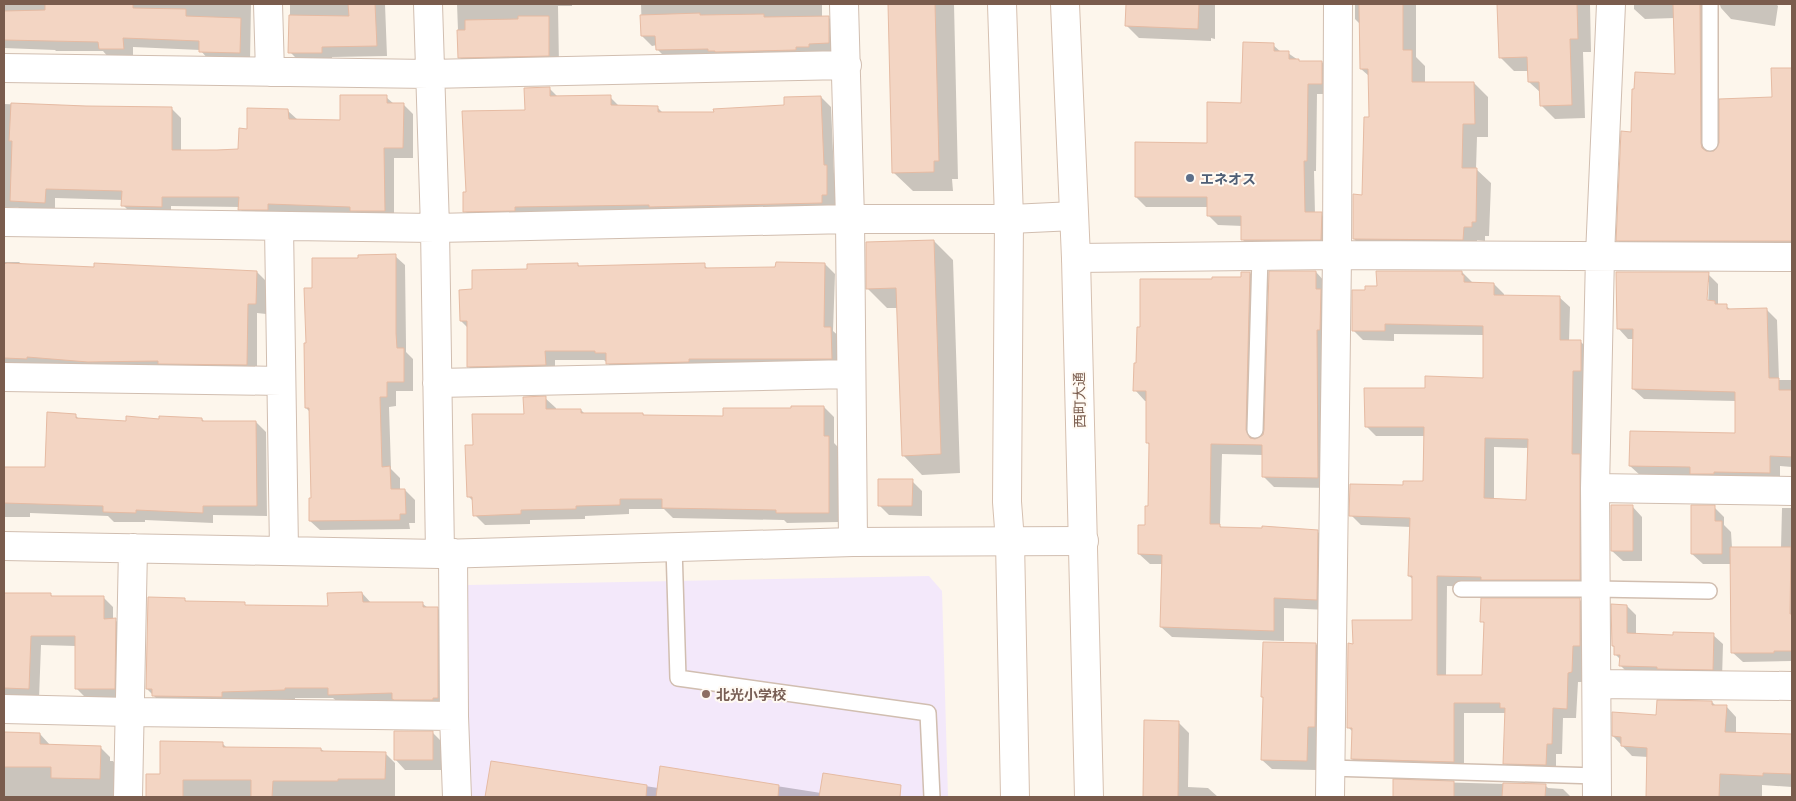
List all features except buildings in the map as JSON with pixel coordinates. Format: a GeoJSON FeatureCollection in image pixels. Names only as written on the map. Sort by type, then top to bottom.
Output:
{"type":"FeatureCollection","features":[{"type":"Feature","properties":{"kind":"street"},"geometry":{"type":"LineString","coordinates":[[268,4],[270,72]]}},
{"type":"Feature","properties":{"kind":"street"},"geometry":{"type":"LineString","coordinates":[[428,4],[435,228],[437,383],[447,553],[457,797]]}},
{"type":"Feature","properties":{"kind":"street"},"geometry":{"type":"LineString","coordinates":[[844,4],[850,219],[854,542]]}},
{"type":"Feature","properties":{"kind":"street"},"geometry":{"type":"LineString","coordinates":[[1002,4],[1009,219],[1007,502],[1010,541],[1015,797]]}},
{"type":"Feature","properties":{"kind":"street","name":"西町大通"},"geometry":{"type":"LineString","coordinates":[[1065,4],[1076,258],[1089,797]]}},
{"type":"Feature","properties":{"kind":"street"},"geometry":{"type":"LineString","coordinates":[[1330,797],[1337,255],[1338,4]]}},
{"type":"Feature","properties":{"kind":"street"},"geometry":{"type":"LineString","coordinates":[[1597,787],[1595,488],[1600,255],[1611,4]]}},
{"type":"Feature","properties":{"kind":"street"},"geometry":{"type":"LineString","coordinates":[[4,68],[429,74],[846,65]]}},
{"type":"Feature","properties":{"kind":"street"},"geometry":{"type":"LineString","coordinates":[[4,222],[435,228],[850,219],[1009,219],[1074,216]]}},
{"type":"Feature","properties":{"kind":"street"},"geometry":{"type":"LineString","coordinates":[[279,227],[284,550]]}},
{"type":"Feature","properties":{"kind":"street"},"geometry":{"type":"LineString","coordinates":[[1076,258],[1337,255],[1792,257]]}},
{"type":"Feature","properties":{"kind":"street"},"geometry":{"type":"LineString","coordinates":[[437,383],[851,374]]}},
{"type":"Feature","properties":{"kind":"street"},"geometry":{"type":"LineString","coordinates":[[4,377],[281,381]]}},
{"type":"Feature","properties":{"kind":"street"},"geometry":{"type":"LineString","coordinates":[[1595,488],[1792,490]]}},
{"type":"Feature","properties":{"kind":"street"},"geometry":{"type":"LineString","coordinates":[[4,546],[447,553],[854,542],[1084,541]]}},
{"type":"Feature","properties":{"kind":"street"},"geometry":{"type":"LineString","coordinates":[[128,797],[133,548]]}},
{"type":"Feature","properties":{"kind":"street"},"geometry":{"type":"LineString","coordinates":[[1596,684],[1792,686]]}},
{"type":"Feature","properties":{"kind":"street"},"geometry":{"type":"LineString","coordinates":[[4,709],[454,716]]}},
{"type":"Feature","properties":{"kind":"lane"},"geometry":{"type":"LineString","coordinates":[[1710,4],[1710,144]]}},
{"type":"Feature","properties":{"kind":"lane"},"geometry":{"type":"LineString","coordinates":[[1255,430],[1260,256]]}},
{"type":"Feature","properties":{"kind":"lane"},"geometry":{"type":"LineString","coordinates":[[674,547],[678,678],[928,713],[932,797]]}},
{"type":"Feature","properties":{"kind":"lane"},"geometry":{"type":"LineString","coordinates":[[1461,589],[1596,588],[1709,591]]}},
{"type":"Feature","properties":{"kind":"lane"},"geometry":{"type":"LineString","coordinates":[[1330,768],[1597,787]]}},
{"type":"Feature","properties":{"kind":"shaded area","name":"北光小学校"},"geometry":{"type":"Polygon","coordinates":[[[929,576],[942,591],[948,797],[468,797],[467,585],[929,576]]]}},
{"type":"Feature","properties":{"kind":"place","name":"エネオス"},"geometry":{"type":"Point","coordinates":[1190,178]}},
{"type":"Feature","properties":{"kind":"place","name":"北光小学校"},"geometry":{"type":"Point","coordinates":[706,694]}}]}
